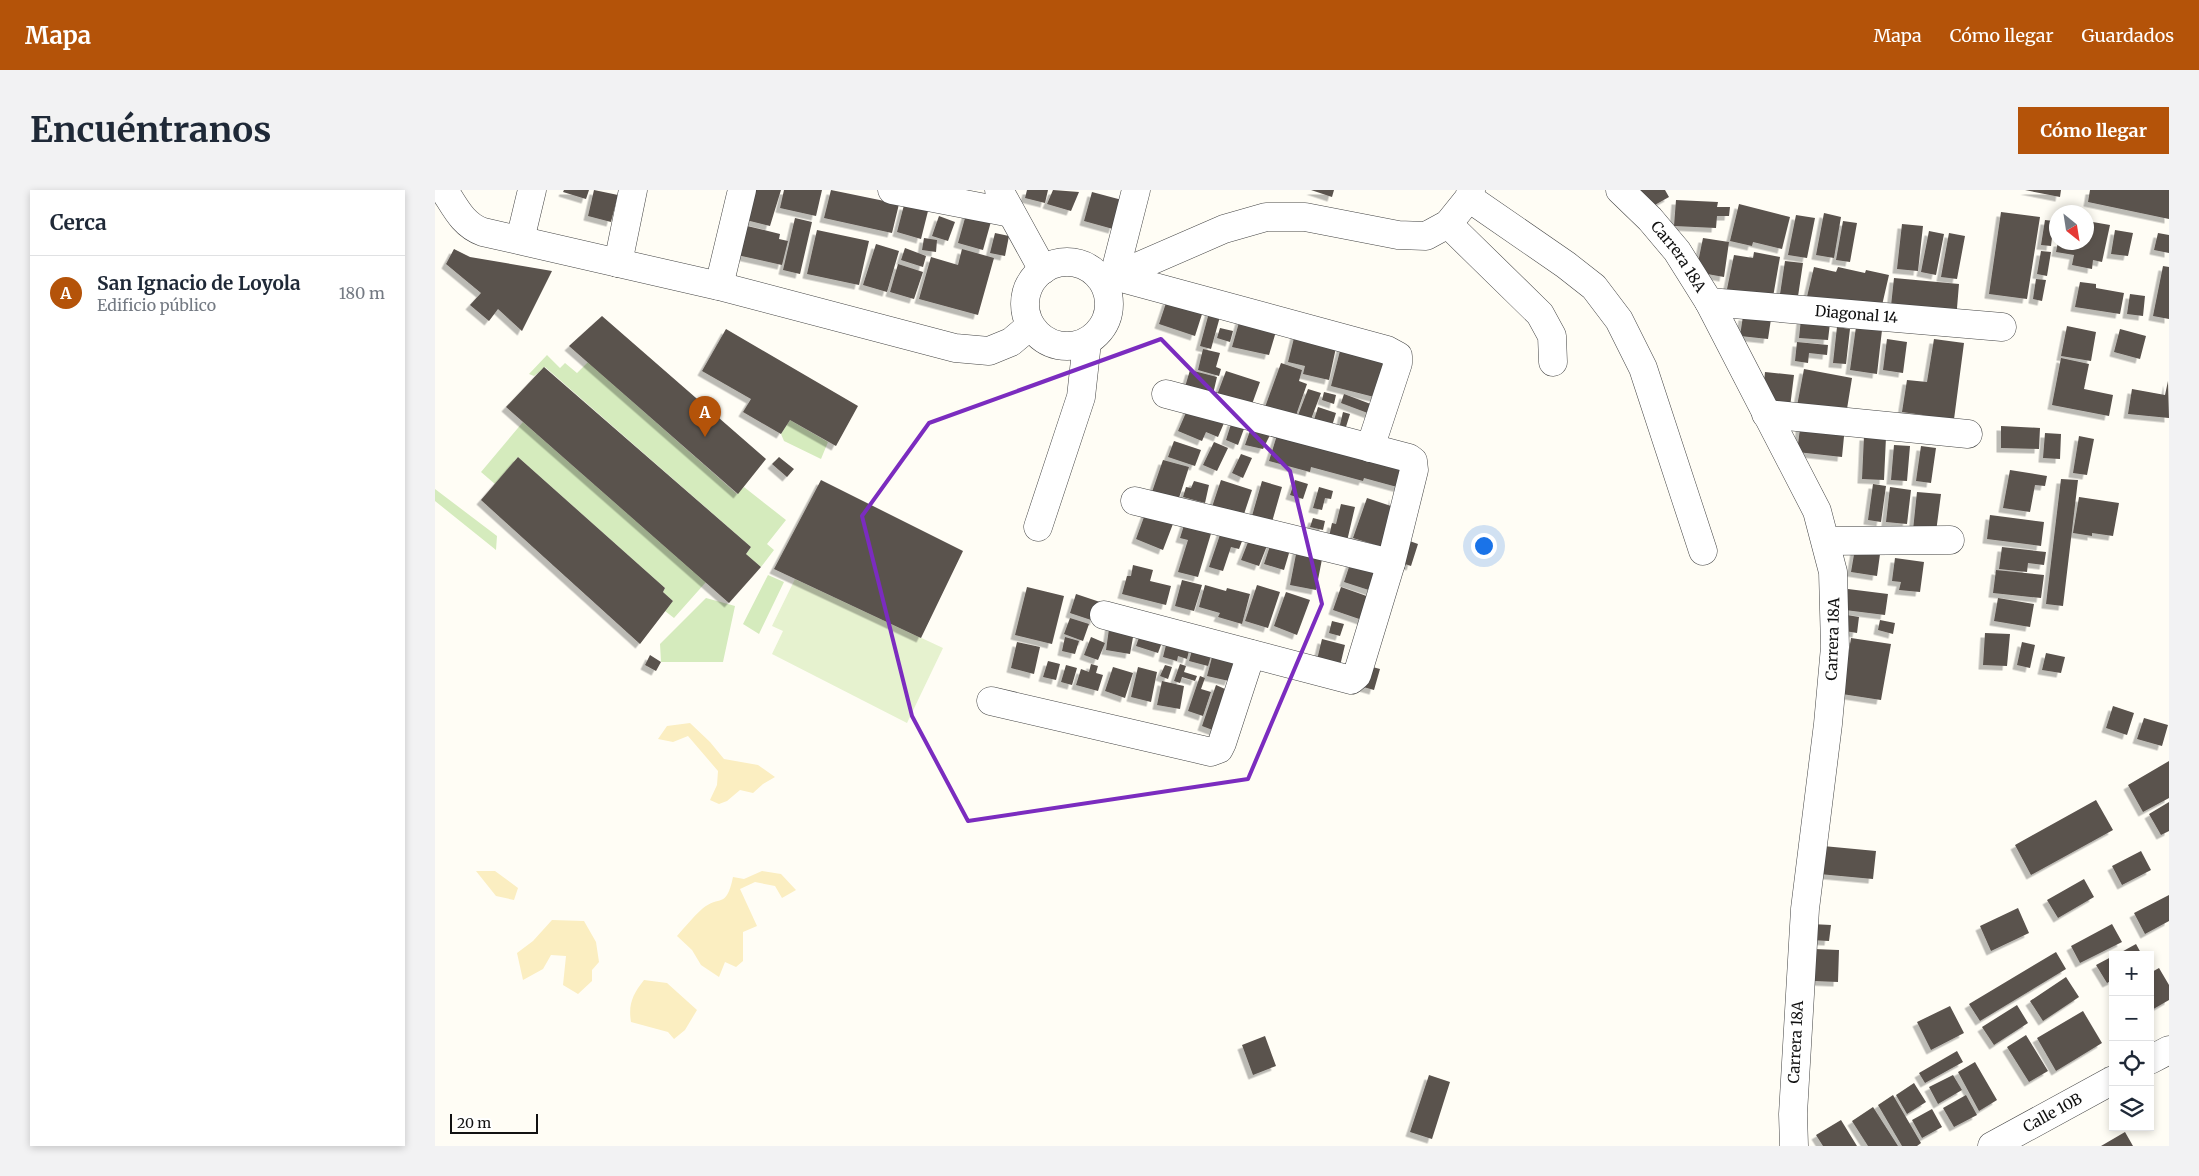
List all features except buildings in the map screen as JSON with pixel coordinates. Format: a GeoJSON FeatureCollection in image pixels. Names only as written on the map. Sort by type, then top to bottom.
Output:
{"type":"FeatureCollection","features":[{"type":"Feature","properties":{"kind":"street"},"geometry":{"type":"LineString","coordinates":[[444,190],[471,228],[719,286],[955,348],[989,351],[1011,342],[1030,326]]}},
{"type":"Feature","properties":{"kind":"street"},"geometry":{"type":"LineString","coordinates":[[520,240],[532,190]]}},
{"type":"Feature","properties":{"kind":"street"},"geometry":{"type":"LineString","coordinates":[[618,263],[633,190]]}},
{"type":"Feature","properties":{"kind":"street"},"geometry":{"type":"LineString","coordinates":[[719,286],[742,190]]}},
{"type":"Feature","properties":{"kind":"street"},"geometry":{"type":"LineString","coordinates":[[892,190],[1005,201],[1043,270]]}},
{"type":"Feature","properties":{"kind":"street"},"geometry":{"type":"LineString","coordinates":[[1135,190],[1109,279],[1109,308],[1106,322],[1098,333],[1087,342],[1075,346],[1049,343],[1038,336],[1030,326],[1025,314],[1026,296],[1033,278],[1058,262],[1075,263],[1109,279],[1395,353],[1398,356],[1398,363],[1370,448]]}},
{"type":"Feature","properties":{"kind":"street","name":"Carrera 18A"},"geometry":{"type":"LineString","coordinates":[[1619,190],[1650,219],[1677,251],[1709,302],[1817,510],[1833,572],[1835,647],[1828,724],[1805,909],[1793,1105],[1794,1146]]}},
{"type":"Feature","properties":{"kind":"street"},"geometry":{"type":"LineString","coordinates":[[1109,279],[1224,230],[1266,218],[1305,217],[1407,236],[1426,236],[1448,224],[1470,194],[1566,264],[1594,287],[1619,320],[1643,368],[1703,551]]}},
{"type":"Feature","properties":{"kind":"street"},"geometry":{"type":"LineString","coordinates":[[1448,224],[1540,314],[1552,336],[1553,362]]}},
{"type":"Feature","properties":{"kind":"street","name":"Diagonal 14"},"geometry":{"type":"LineString","coordinates":[[1709,302],[2002,327]]}},
{"type":"Feature","properties":{"kind":"street"},"geometry":{"type":"LineString","coordinates":[[1038,527],[1081,397],[1087,342]]}},
{"type":"Feature","properties":{"kind":"street"},"geometry":{"type":"LineString","coordinates":[[1103,615],[1351,680],[1355,678],[1391,563],[1415,465],[1409,458],[1166,394]]}},
{"type":"Feature","properties":{"kind":"street"},"geometry":{"type":"LineString","coordinates":[[1766,414],[1969,434]]}},
{"type":"Feature","properties":{"kind":"street"},"geometry":{"type":"LineString","coordinates":[[1135,501],[1391,563]]}},
{"type":"Feature","properties":{"kind":"street"},"geometry":{"type":"LineString","coordinates":[[1826,541],[1950,540]]}},
{"type":"Feature","properties":{"kind":"street"},"geometry":{"type":"LineString","coordinates":[[991,701],[1211,752],[1219,749],[1222,743],[1251,654]]}},
{"type":"Feature","properties":{"kind":"street"},"geometry":{"type":"LineString","coordinates":[[2154,1058],[2169,1050]]}},
{"type":"Feature","properties":{"kind":"street","name":"Calle 10B"},"geometry":{"type":"LineString","coordinates":[[1991,1146],[2109,1082]]}},
{"type":"Feature","properties":{"kind":"highlighted area"},"geometry":{"type":"Polygon","coordinates":[[[1161,339],[1290,471],[1322,604],[1248,779],[968,821],[912,716],[862,516],[929,423],[1161,339]]]}},
{"type":"Feature","properties":{"kind":"green space"},"geometry":{"type":"Polygon","coordinates":[[[547,355],[560,368],[565,363],[577,373],[588,362],[737,494],[744,487],[786,520],[767,544],[774,550],[761,567],[746,554],[751,547],[545,367],[534,376],[529,374],[547,355]]]}},
{"type":"Feature","properties":{"kind":"green space"},"geometry":{"type":"Polygon","coordinates":[[[790,420],[828,442],[821,459],[784,441],[781,434],[790,420]]]}},
{"type":"Feature","properties":{"kind":"green space"},"geometry":{"type":"Polygon","coordinates":[[[523,422],[706,582],[674,618],[665,611],[673,601],[663,592],[665,588],[518,457],[495,484],[481,472],[523,422]]]}},
{"type":"Feature","properties":{"kind":"green space"},"geometry":{"type":"Polygon","coordinates":[[[435,489],[497,536],[496,550],[435,501],[435,489]]]}},
{"type":"Feature","properties":{"kind":"green space"},"geometry":{"type":"Polygon","coordinates":[[[768,575],[784,582],[759,634],[743,624],[768,575]]]}},
{"type":"Feature","properties":{"kind":"green space"},"geometry":{"type":"Polygon","coordinates":[[[795,579],[943,648],[907,723],[772,654],[783,631],[772,626],[795,579]]]}},
{"type":"Feature","properties":{"kind":"green space"},"geometry":{"type":"Polygon","coordinates":[[[706,598],[735,606],[723,662],[661,662],[660,644],[706,598]]]}},
{"type":"Feature","properties":{"kind":"sand"},"geometry":{"type":"Polygon","coordinates":[[[690,723],[724,759],[758,765],[775,777],[753,793],[740,790],[727,801],[719,804],[710,800],[717,785],[718,771],[688,736],[673,742],[658,739],[667,726],[690,723]]]}},
{"type":"Feature","properties":{"kind":"sand"},"geometry":{"type":"Polygon","coordinates":[[[476,871],[495,871],[518,888],[514,900],[496,896],[476,871]]]}},
{"type":"Feature","properties":{"kind":"sand"},"geometry":{"type":"Polygon","coordinates":[[[762,871],[781,874],[796,890],[782,898],[775,886],[755,882],[740,889],[757,926],[743,932],[743,961],[736,967],[725,962],[719,977],[701,965],[692,950],[677,936],[702,909],[713,902],[725,898],[733,877],[744,879],[762,871]]]}},
{"type":"Feature","properties":{"kind":"sand"},"geometry":{"type":"Polygon","coordinates":[[[552,920],[584,921],[596,942],[599,962],[592,970],[592,981],[578,994],[563,985],[566,956],[551,955],[543,969],[523,980],[517,953],[533,941],[552,920]]]}},
{"type":"Feature","properties":{"kind":"sand"},"geometry":{"type":"Polygon","coordinates":[[[644,980],[667,983],[697,1010],[685,1030],[674,1039],[668,1032],[631,1022],[630,1010],[632,1000],[644,980]]]}},
{"type":"Feature","properties":{"kind":"place","name":"San Ignacio de Loyola"},"geometry":{"type":"Point","coordinates":[705,437]}}]}
